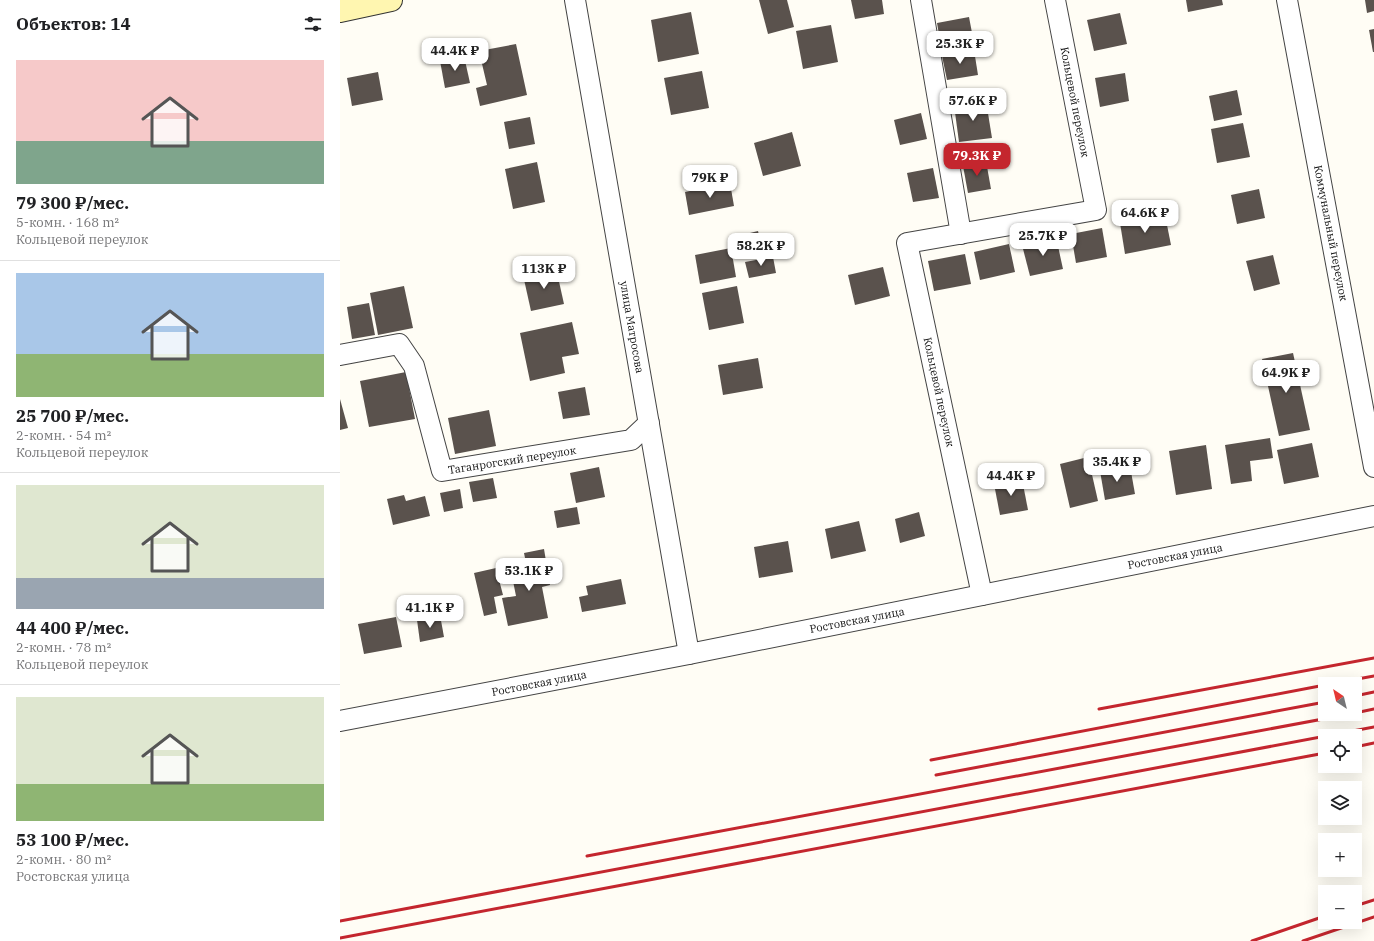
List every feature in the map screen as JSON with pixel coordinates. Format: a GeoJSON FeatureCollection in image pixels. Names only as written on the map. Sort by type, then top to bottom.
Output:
{"type":"FeatureCollection","features":[{"type":"Feature","properties":{"kind":"main road"},"geometry":{"type":"LineString","coordinates":[[340,11],[391,0]]}},
{"type":"Feature","properties":{"kind":"street","name":"улица Матросова"},"geometry":{"type":"LineString","coordinates":[[575,0],[690,654]]}},
{"type":"Feature","properties":{"kind":"street"},"geometry":{"type":"LineString","coordinates":[[921,0],[961,234]]}},
{"type":"Feature","properties":{"kind":"street","name":"Кольцевой переулок"},"geometry":{"type":"LineString","coordinates":[[982,595],[907,243],[1096,210],[1055,0]]}},
{"type":"Feature","properties":{"kind":"street","name":"Коммунальный переулок"},"geometry":{"type":"LineString","coordinates":[[1287,0],[1374,467]]}},
{"type":"Feature","properties":{"kind":"street","name":"Таганрогский переулок"},"geometry":{"type":"LineString","coordinates":[[340,355],[399,344],[414,366],[442,472],[631,440],[649,423]]}},
{"type":"Feature","properties":{"kind":"street","name":"Ростовская улица"},"geometry":{"type":"LineString","coordinates":[[340,721],[690,654],[1374,516]]}},
{"type":"Feature","properties":{"kind":"building"},"geometry":{"type":"Polygon","coordinates":[[[759,0],[787,0],[794,27],[768,34],[759,0]]]}},
{"type":"Feature","properties":{"kind":"building"},"geometry":{"type":"Polygon","coordinates":[[[851,0],[882,0],[884,14],[855,19],[851,0]]]}},
{"type":"Feature","properties":{"kind":"building"},"geometry":{"type":"Polygon","coordinates":[[[1186,0],[1222,0],[1223,5],[1188,12],[1186,0]]]}},
{"type":"Feature","properties":{"kind":"building"},"geometry":{"type":"Polygon","coordinates":[[[1365,0],[1374,0],[1374,11],[1367,13],[1365,0]]]}},
{"type":"Feature","properties":{"kind":"building"},"geometry":{"type":"Polygon","coordinates":[[[691,12],[699,54],[658,62],[651,20],[691,12]]]}},
{"type":"Feature","properties":{"kind":"building"},"geometry":{"type":"Polygon","coordinates":[[[1120,13],[1127,44],[1094,51],[1087,20],[1120,13]]]}},
{"type":"Feature","properties":{"kind":"building"},"geometry":{"type":"Polygon","coordinates":[[[969,17],[973,38],[961,39],[963,48],[942,52],[937,23],[969,17]]]}},
{"type":"Feature","properties":{"kind":"building"},"geometry":{"type":"Polygon","coordinates":[[[831,25],[838,62],[803,69],[796,31],[831,25]]]}},
{"type":"Feature","properties":{"kind":"building"},"geometry":{"type":"Polygon","coordinates":[[[1374,29],[1374,52],[1373,52],[1369,30],[1374,29]]]}},
{"type":"Feature","properties":{"kind":"building"},"geometry":{"type":"Polygon","coordinates":[[[516,44],[527,95],[480,106],[476,88],[487,85],[479,51],[516,44]]]}},
{"type":"Feature","properties":{"kind":"building"},"geometry":{"type":"Polygon","coordinates":[[[974,50],[978,75],[947,80],[942,56],[974,50]]]}},
{"type":"Feature","properties":{"kind":"building"},"geometry":{"type":"Polygon","coordinates":[[[464,56],[470,83],[445,88],[440,61],[464,56]]]}},
{"type":"Feature","properties":{"kind":"building"},"geometry":{"type":"Polygon","coordinates":[[[702,71],[709,108],[671,115],[664,78],[702,71]]]}},
{"type":"Feature","properties":{"kind":"building"},"geometry":{"type":"Polygon","coordinates":[[[378,72],[383,100],[352,106],[347,78],[378,72]]]}},
{"type":"Feature","properties":{"kind":"building"},"geometry":{"type":"Polygon","coordinates":[[[1125,73],[1129,101],[1100,107],[1095,78],[1125,73]]]}},
{"type":"Feature","properties":{"kind":"building"},"geometry":{"type":"Polygon","coordinates":[[[1237,90],[1242,115],[1214,121],[1209,96],[1237,90]]]}},
{"type":"Feature","properties":{"kind":"building"},"geometry":{"type":"Polygon","coordinates":[[[986,101],[992,138],[959,142],[954,105],[986,101]]]}},
{"type":"Feature","properties":{"kind":"building"},"geometry":{"type":"Polygon","coordinates":[[[921,113],[927,139],[900,145],[894,120],[921,113]]]}},
{"type":"Feature","properties":{"kind":"building"},"geometry":{"type":"Polygon","coordinates":[[[530,117],[535,144],[509,149],[504,122],[530,117]]]}},
{"type":"Feature","properties":{"kind":"building"},"geometry":{"type":"Polygon","coordinates":[[[1243,123],[1250,157],[1217,163],[1211,129],[1243,123]]]}},
{"type":"Feature","properties":{"kind":"building"},"geometry":{"type":"Polygon","coordinates":[[[792,132],[801,166],[763,176],[754,143],[792,132]]]}},
{"type":"Feature","properties":{"kind":"building"},"geometry":{"type":"Polygon","coordinates":[[[985,143],[988,158],[962,162],[960,148],[985,143]]]}},
{"type":"Feature","properties":{"kind":"building"},"geometry":{"type":"Polygon","coordinates":[[[986,161],[991,189],[968,193],[963,166],[986,161]]]}},
{"type":"Feature","properties":{"kind":"building"},"geometry":{"type":"Polygon","coordinates":[[[537,162],[545,202],[513,209],[505,169],[537,162]]]}},
{"type":"Feature","properties":{"kind":"building"},"geometry":{"type":"Polygon","coordinates":[[[933,168],[939,198],[913,202],[907,173],[933,168]]]}},
{"type":"Feature","properties":{"kind":"building"},"geometry":{"type":"Polygon","coordinates":[[[730,183],[734,206],[689,215],[685,192],[730,183]]]}},
{"type":"Feature","properties":{"kind":"building"},"geometry":{"type":"Polygon","coordinates":[[[1259,189],[1265,218],[1237,224],[1231,195],[1259,189]]]}},
{"type":"Feature","properties":{"kind":"building"},"geometry":{"type":"Polygon","coordinates":[[[1165,215],[1171,245],[1125,254],[1120,223],[1165,215]]]}},
{"type":"Feature","properties":{"kind":"building"},"geometry":{"type":"Polygon","coordinates":[[[1102,228],[1107,257],[1076,263],[1071,234],[1102,228]]]}},
{"type":"Feature","properties":{"kind":"building"},"geometry":{"type":"Polygon","coordinates":[[[758,231],[762,248],[742,253],[738,236],[758,231]]]}},
{"type":"Feature","properties":{"kind":"building"},"geometry":{"type":"Polygon","coordinates":[[[1056,237],[1063,269],[1030,276],[1022,245],[1056,237]]]}},
{"type":"Feature","properties":{"kind":"building"},"geometry":{"type":"Polygon","coordinates":[[[1009,244],[1015,272],[980,280],[974,252],[1009,244]]]}},
{"type":"Feature","properties":{"kind":"building"},"geometry":{"type":"Polygon","coordinates":[[[731,248],[736,277],[700,284],[695,255],[731,248]]]}},
{"type":"Feature","properties":{"kind":"building"},"geometry":{"type":"Polygon","coordinates":[[[965,254],[971,284],[934,291],[928,261],[965,254]]]}},
{"type":"Feature","properties":{"kind":"building"},"geometry":{"type":"Polygon","coordinates":[[[1273,255],[1280,284],[1254,291],[1246,261],[1273,255]]]}},
{"type":"Feature","properties":{"kind":"building"},"geometry":{"type":"Polygon","coordinates":[[[773,257],[776,273],[749,278],[745,262],[773,257]]]}},
{"type":"Feature","properties":{"kind":"building"},"geometry":{"type":"Polygon","coordinates":[[[883,267],[890,296],[855,305],[848,275],[883,267]]]}},
{"type":"Feature","properties":{"kind":"building"},"geometry":{"type":"Polygon","coordinates":[[[556,268],[564,304],[531,311],[523,275],[556,268]]]}},
{"type":"Feature","properties":{"kind":"building"},"geometry":{"type":"Polygon","coordinates":[[[404,286],[413,328],[378,335],[370,293],[404,286]]]}},
{"type":"Feature","properties":{"kind":"building"},"geometry":{"type":"Polygon","coordinates":[[[737,286],[744,323],[709,330],[702,293],[737,286]]]}},
{"type":"Feature","properties":{"kind":"building"},"geometry":{"type":"Polygon","coordinates":[[[369,303],[375,335],[352,339],[347,307],[369,303]]]}},
{"type":"Feature","properties":{"kind":"building"},"geometry":{"type":"Polygon","coordinates":[[[572,322],[579,354],[562,357],[565,373],[530,381],[520,333],[572,322]]]}},
{"type":"Feature","properties":{"kind":"building"},"geometry":{"type":"Polygon","coordinates":[[[1293,353],[1310,430],[1279,436],[1262,359],[1293,353]]]}},
{"type":"Feature","properties":{"kind":"building"},"geometry":{"type":"Polygon","coordinates":[[[758,358],[763,388],[723,395],[718,365],[758,358]]]}},
{"type":"Feature","properties":{"kind":"building"},"geometry":{"type":"Polygon","coordinates":[[[406,372],[415,419],[369,427],[360,381],[406,372]]]}},
{"type":"Feature","properties":{"kind":"building"},"geometry":{"type":"Polygon","coordinates":[[[585,387],[590,415],[563,419],[558,392],[585,387]]]}},
{"type":"Feature","properties":{"kind":"building"},"geometry":{"type":"Polygon","coordinates":[[[340,399],[348,428],[340,430],[340,399]]]}},
{"type":"Feature","properties":{"kind":"building"},"geometry":{"type":"Polygon","coordinates":[[[489,410],[496,446],[455,454],[448,418],[489,410]]]}},
{"type":"Feature","properties":{"kind":"building"},"geometry":{"type":"Polygon","coordinates":[[[1270,438],[1273,458],[1250,461],[1252,481],[1231,484],[1225,445],[1270,438]]]}},
{"type":"Feature","properties":{"kind":"building"},"geometry":{"type":"Polygon","coordinates":[[[1312,443],[1319,477],[1284,484],[1277,450],[1312,443]]]}},
{"type":"Feature","properties":{"kind":"building"},"geometry":{"type":"Polygon","coordinates":[[[1206,445],[1212,489],[1176,495],[1169,451],[1206,445]]]}},
{"type":"Feature","properties":{"kind":"building"},"geometry":{"type":"Polygon","coordinates":[[[1088,457],[1098,501],[1070,508],[1060,464],[1088,457]]]}},
{"type":"Feature","properties":{"kind":"building"},"geometry":{"type":"Polygon","coordinates":[[[1130,466],[1135,494],[1105,500],[1100,471],[1130,466]]]}},
{"type":"Feature","properties":{"kind":"building"},"geometry":{"type":"Polygon","coordinates":[[[599,467],[605,497],[576,503],[570,473],[599,467]]]}},
{"type":"Feature","properties":{"kind":"building"},"geometry":{"type":"Polygon","coordinates":[[[493,478],[497,498],[473,502],[469,482],[493,478]]]}},
{"type":"Feature","properties":{"kind":"building"},"geometry":{"type":"Polygon","coordinates":[[[1022,479],[1028,510],[1000,515],[994,484],[1022,479]]]}},
{"type":"Feature","properties":{"kind":"building"},"geometry":{"type":"Polygon","coordinates":[[[460,489],[463,508],[444,512],[440,493],[460,489]]]}},
{"type":"Feature","properties":{"kind":"building"},"geometry":{"type":"Polygon","coordinates":[[[404,495],[406,501],[425,496],[430,516],[393,525],[387,499],[404,495]]]}},
{"type":"Feature","properties":{"kind":"building"},"geometry":{"type":"Polygon","coordinates":[[[577,507],[580,524],[557,528],[554,511],[577,507]]]}},
{"type":"Feature","properties":{"kind":"building"},"geometry":{"type":"Polygon","coordinates":[[[919,512],[925,536],[900,543],[895,519],[919,512]]]}},
{"type":"Feature","properties":{"kind":"building"},"geometry":{"type":"Polygon","coordinates":[[[859,521],[866,551],[831,559],[825,529],[859,521]]]}},
{"type":"Feature","properties":{"kind":"building"},"geometry":{"type":"Polygon","coordinates":[[[788,541],[793,572],[759,578],[754,547],[788,541]]]}},
{"type":"Feature","properties":{"kind":"building"},"geometry":{"type":"Polygon","coordinates":[[[544,549],[550,585],[542,587],[548,618],[508,626],[502,598],[516,596],[513,581],[529,578],[524,553],[544,549]]]}},
{"type":"Feature","properties":{"kind":"building"},"geometry":{"type":"Polygon","coordinates":[[[496,568],[503,595],[494,597],[497,613],[484,616],[474,573],[496,568]]]}},
{"type":"Feature","properties":{"kind":"building"},"geometry":{"type":"Polygon","coordinates":[[[621,579],[626,604],[582,612],[579,597],[588,595],[586,586],[621,579]]]}},
{"type":"Feature","properties":{"kind":"building"},"geometry":{"type":"Polygon","coordinates":[[[440,615],[444,637],[420,642],[417,620],[440,615]]]}},
{"type":"Feature","properties":{"kind":"building"},"geometry":{"type":"Polygon","coordinates":[[[396,617],[402,647],[364,654],[358,624],[396,617]]]}},
{"type":"Feature","properties":{"kind":"railway"},"geometry":{"type":"LineString","coordinates":[[1099,709],[1374,658]]}},
{"type":"Feature","properties":{"kind":"railway"},"geometry":{"type":"LineString","coordinates":[[1362,678],[1374,676]]}},
{"type":"Feature","properties":{"kind":"railway"},"geometry":{"type":"LineString","coordinates":[[931,760],[1318,686]]}},
{"type":"Feature","properties":{"kind":"railway"},"geometry":{"type":"LineString","coordinates":[[1362,695],[1374,692]]}},
{"type":"Feature","properties":{"kind":"railway"},"geometry":{"type":"LineString","coordinates":[[936,775],[1318,703]]}},
{"type":"Feature","properties":{"kind":"railway"},"geometry":{"type":"LineString","coordinates":[[1362,712],[1374,709]]}},
{"type":"Feature","properties":{"kind":"railway"},"geometry":{"type":"LineString","coordinates":[[587,856],[1318,720]]}},
{"type":"Feature","properties":{"kind":"railway"},"geometry":{"type":"LineString","coordinates":[[340,921],[1374,727]]}},
{"type":"Feature","properties":{"kind":"railway"},"geometry":{"type":"LineString","coordinates":[[1362,746],[1374,743]]}},
{"type":"Feature","properties":{"kind":"railway"},"geometry":{"type":"LineString","coordinates":[[340,938],[1318,754]]}},
{"type":"Feature","properties":{"kind":"railway"},"geometry":{"type":"LineString","coordinates":[[1362,904],[1374,900]]}},
{"type":"Feature","properties":{"kind":"railway"},"geometry":{"type":"LineString","coordinates":[[1303,941],[1374,917]]}},
{"type":"Feature","properties":{"kind":"railway"},"geometry":{"type":"LineString","coordinates":[[1252,941],[1318,918]]}}]}
